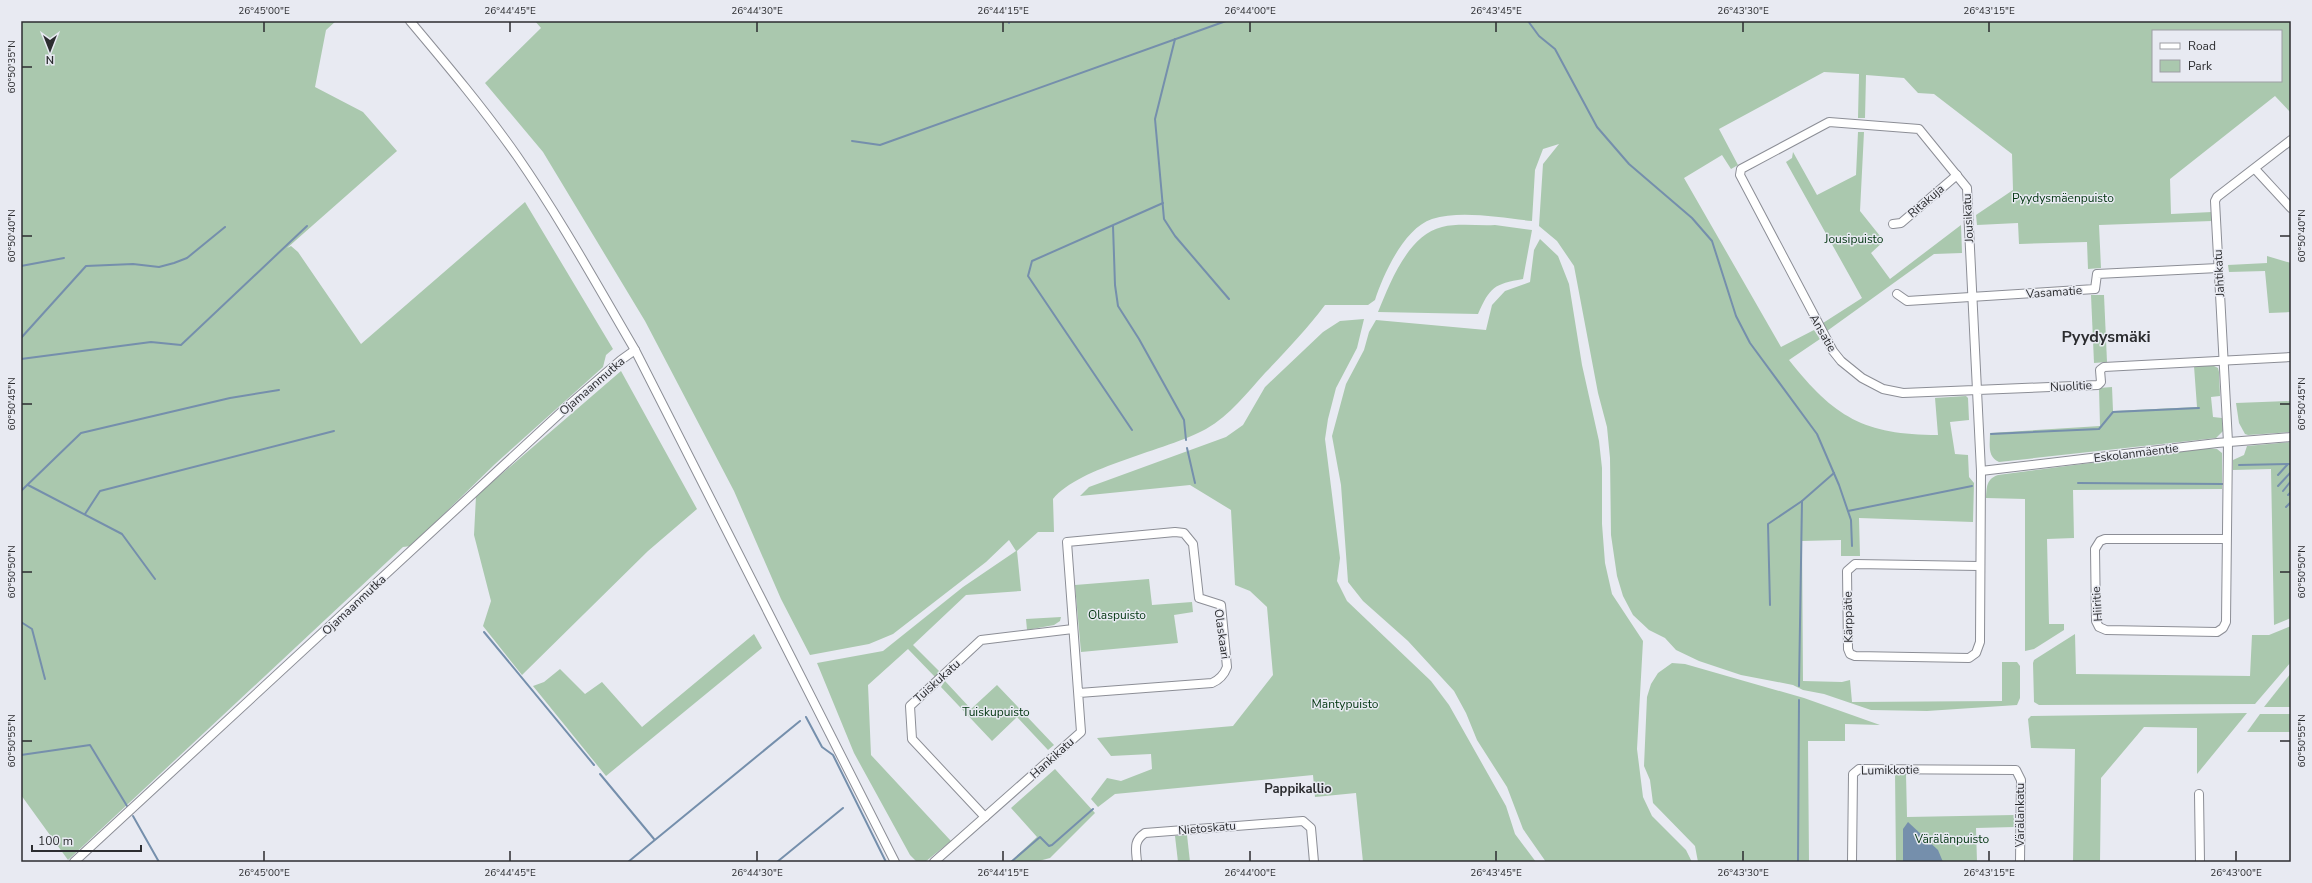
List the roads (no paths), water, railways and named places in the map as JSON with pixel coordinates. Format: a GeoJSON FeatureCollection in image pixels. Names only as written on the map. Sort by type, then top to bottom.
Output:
{"type":"FeatureCollection","features":[{"type":"Feature","properties":{"kind":"street"},"geometry":{"type":"LineString","coordinates":[[410,21],[468,90],[516,155],[551,209],[635,350],[895,862]]}},
{"type":"Feature","properties":{"kind":"street","name":"Jousikatu"},"geometry":{"type":"LineString","coordinates":[[1740,175],[1741,169],[1834,121],[1918,129],[1957,175],[1967,188],[1981,471]]}},
{"type":"Feature","properties":{"kind":"street","name":"Jahtikatu"},"geometry":{"type":"LineString","coordinates":[[2228,442],[2215,201],[2217,197],[2291,140]]}},
{"type":"Feature","properties":{"kind":"street"},"geometry":{"type":"LineString","coordinates":[[2255,169],[2291,208]]}},
{"type":"Feature","properties":{"kind":"street","name":"Ansatie"},"geometry":{"type":"LineString","coordinates":[[1740,175],[1820,330],[1841,361],[1872,384],[1893,391],[1912,394],[1977,390]]}},
{"type":"Feature","properties":{"kind":"street","name":"Ritakuja"},"geometry":{"type":"LineString","coordinates":[[1893,224],[1901,223],[1957,175]]}},
{"type":"Feature","properties":{"kind":"street","name":"Vasamatie"},"geometry":{"type":"LineString","coordinates":[[1972,298],[2095,289],[2097,274],[2218,268]]}},
{"type":"Feature","properties":{"kind":"street"},"geometry":{"type":"LineString","coordinates":[[1897,294],[1907,301],[1972,298]]}},
{"type":"Feature","properties":{"kind":"street","name":"Ojamaanmutka"},"geometry":{"type":"LineString","coordinates":[[74,862],[570,404],[621,360],[635,350]]}},
{"type":"Feature","properties":{"kind":"street"},"geometry":{"type":"LineString","coordinates":[[2223,360],[2291,357]]}},
{"type":"Feature","properties":{"kind":"street","name":"Nuolitie"},"geometry":{"type":"LineString","coordinates":[[1977,390],[2098,385],[2101,382],[2100,370],[2104,367],[2223,360]]}},
{"type":"Feature","properties":{"kind":"street","name":"Eskolanmäentie"},"geometry":{"type":"LineString","coordinates":[[1981,471],[2228,442],[2291,437]]}},
{"type":"Feature","properties":{"kind":"street","name":"Hiiritie"},"geometry":{"type":"LineString","coordinates":[[2226,540],[2105,539],[2100,541],[2095,549],[2096,621],[2099,628],[2106,630],[2217,632],[2223,628],[2226,622],[2228,442]]}},
{"type":"Feature","properties":{"kind":"street","name":"Kärppätie"},"geometry":{"type":"LineString","coordinates":[[1979,566],[1855,564],[1850,566],[1847,571],[1848,649],[1850,654],[1855,656],[1969,658],[1976,653],[1980,642],[1979,566],[1981,471]]}},
{"type":"Feature","properties":{"kind":"street","name":"Olaskaari"},"geometry":{"type":"LineString","coordinates":[[1066,542],[1175,532],[1181,532],[1188,536],[1193,544],[1198,598],[1221,605],[1227,667],[1221,677],[1212,683],[1078,693]]}},
{"type":"Feature","properties":{"kind":"street","name":"Hankikatu"},"geometry":{"type":"LineString","coordinates":[[934,862],[1081,732],[1066,542]]}},
{"type":"Feature","properties":{"kind":"street","name":"Tuiskukatu"},"geometry":{"type":"LineString","coordinates":[[985,817],[912,739],[910,706],[981,640],[1073,629]]}},
{"type":"Feature","properties":{"kind":"street","name":"Lumikkotie"},"geometry":{"type":"LineString","coordinates":[[1852,862],[1853,774],[1855,771],[2016,770]]}},
{"type":"Feature","properties":{"kind":"street","name":"Värälänkatu"},"geometry":{"type":"LineString","coordinates":[[2016,770],[2021,780],[2020,862]]}},
{"type":"Feature","properties":{"kind":"street"},"geometry":{"type":"LineString","coordinates":[[2199,794],[2200,862]]}},
{"type":"Feature","properties":{"kind":"street","name":"Nietoskatu"},"geometry":{"type":"LineString","coordinates":[[1136,862],[1135,843],[1145,833],[1303,821],[1311,828],[1314,862]]}},
{"type":"Feature","properties":{"kind":"water"},"geometry":{"type":"Polygon","coordinates":[[[1908,822],[1938,850],[1943,862],[1903,862],[1903,829],[1908,822]]]}},
{"type":"Feature","properties":{"kind":"waterway"},"geometry":{"type":"LineString","coordinates":[[852,141],[880,145],[1226,21]]}},
{"type":"Feature","properties":{"kind":"waterway"},"geometry":{"type":"LineString","coordinates":[[1528,21],[1539,36],[1555,49],[1597,127],[1629,164],[1692,218],[1712,241],[1736,316],[1750,343],[1817,434],[1839,485],[1851,520],[1852,546]]}},
{"type":"Feature","properties":{"kind":"waterway"},"geometry":{"type":"LineString","coordinates":[[1175,39],[1155,119],[1164,219],[1175,236],[1229,299]]}},
{"type":"Feature","properties":{"kind":"waterway"},"geometry":{"type":"LineString","coordinates":[[1132,430],[1028,276],[1032,261],[1163,203]]}},
{"type":"Feature","properties":{"kind":"waterway"},"geometry":{"type":"LineString","coordinates":[[21,359],[151,342],[181,345],[307,226]]}},
{"type":"Feature","properties":{"kind":"waterway"},"geometry":{"type":"LineString","coordinates":[[1113,226],[1115,285],[1118,306],[1139,339],[1184,420],[1186,440]]}},
{"type":"Feature","properties":{"kind":"waterway"},"geometry":{"type":"LineString","coordinates":[[21,338],[86,266],[133,264],[159,267],[174,263],[187,258],[225,227]]}},
{"type":"Feature","properties":{"kind":"waterway"},"geometry":{"type":"LineString","coordinates":[[21,266],[64,258]]}},
{"type":"Feature","properties":{"kind":"waterway"},"geometry":{"type":"LineString","coordinates":[[21,491],[81,433],[230,398],[279,390]]}},
{"type":"Feature","properties":{"kind":"waterway"},"geometry":{"type":"LineString","coordinates":[[1991,434],[2099,429],[2113,412],[2199,408]]}},
{"type":"Feature","properties":{"kind":"waterway"},"geometry":{"type":"LineString","coordinates":[[85,514],[100,491],[334,431]]}},
{"type":"Feature","properties":{"kind":"waterway"},"geometry":{"type":"LineString","coordinates":[[1187,448],[1195,483]]}},
{"type":"Feature","properties":{"kind":"waterway"},"geometry":{"type":"LineString","coordinates":[[2278,475],[2288,464]]}},
{"type":"Feature","properties":{"kind":"waterway"},"geometry":{"type":"LineString","coordinates":[[2239,465],[2291,464]]}},
{"type":"Feature","properties":{"kind":"waterway"},"geometry":{"type":"LineString","coordinates":[[2278,486],[2291,472]]}},
{"type":"Feature","properties":{"kind":"waterway"},"geometry":{"type":"LineString","coordinates":[[1770,605],[1768,524],[1802,501],[1834,473]]}},
{"type":"Feature","properties":{"kind":"waterway"},"geometry":{"type":"LineString","coordinates":[[2283,491],[2291,481]]}},
{"type":"Feature","properties":{"kind":"waterway"},"geometry":{"type":"LineString","coordinates":[[2078,483],[2223,484]]}},
{"type":"Feature","properties":{"kind":"waterway"},"geometry":{"type":"LineString","coordinates":[[28,485],[122,534],[155,579]]}},
{"type":"Feature","properties":{"kind":"waterway"},"geometry":{"type":"LineString","coordinates":[[1848,511],[1972,486]]}},
{"type":"Feature","properties":{"kind":"waterway"},"geometry":{"type":"LineString","coordinates":[[2288,495],[2291,492]]}},
{"type":"Feature","properties":{"kind":"waterway"},"geometry":{"type":"LineString","coordinates":[[1799,686],[1802,501]]}},
{"type":"Feature","properties":{"kind":"waterway"},"geometry":{"type":"LineString","coordinates":[[2286,507],[2291,502]]}},
{"type":"Feature","properties":{"kind":"waterway"},"geometry":{"type":"LineString","coordinates":[[21,622],[32,629],[45,679]]}},
{"type":"Feature","properties":{"kind":"waterway"},"geometry":{"type":"LineString","coordinates":[[484,632],[594,765]]}},
{"type":"Feature","properties":{"kind":"waterway"},"geometry":{"type":"LineString","coordinates":[[1798,862],[1799,700]]}},
{"type":"Feature","properties":{"kind":"waterway"},"geometry":{"type":"LineString","coordinates":[[806,717],[822,747],[833,755],[886,862]]}},
{"type":"Feature","properties":{"kind":"waterway"},"geometry":{"type":"LineString","coordinates":[[628,862],[800,721]]}},
{"type":"Feature","properties":{"kind":"waterway"},"geometry":{"type":"LineString","coordinates":[[21,755],[90,745],[127,806]]}},
{"type":"Feature","properties":{"kind":"waterway"},"geometry":{"type":"LineString","coordinates":[[600,774],[654,839]]}},
{"type":"Feature","properties":{"kind":"waterway"},"geometry":{"type":"LineString","coordinates":[[777,862],[843,808]]}},
{"type":"Feature","properties":{"kind":"waterway"},"geometry":{"type":"LineString","coordinates":[[1011,862],[1040,837],[1049,846],[1052,845],[1093,809]]}},
{"type":"Feature","properties":{"kind":"waterway"},"geometry":{"type":"LineString","coordinates":[[133,816],[159,862]]}},
{"type":"Feature","properties":{"kind":"district","name":"Pyydysmäki"},"geometry":{"type":"Point","coordinates":[2106,336]}},
{"type":"Feature","properties":{"kind":"district","name":"Pappikallio"},"geometry":{"type":"Point","coordinates":[1298,788]}},
{"type":"Feature","properties":{"kind":"park label","name":"Pyydysmäenpuisto"},"geometry":{"type":"Point","coordinates":[2063,198]}},
{"type":"Feature","properties":{"kind":"park label","name":"Jousipuisto"},"geometry":{"type":"Point","coordinates":[1854,239]}},
{"type":"Feature","properties":{"kind":"park label","name":"Olaspuisto"},"geometry":{"type":"Point","coordinates":[1117,615]}},
{"type":"Feature","properties":{"kind":"park label","name":"Mäntypuisto"},"geometry":{"type":"Point","coordinates":[1345,704]}},
{"type":"Feature","properties":{"kind":"park label","name":"Tuiskupuisto"},"geometry":{"type":"Point","coordinates":[996,712]}},
{"type":"Feature","properties":{"kind":"park label","name":"Värälänpuisto"},"geometry":{"type":"Point","coordinates":[1952,839]}}]}
